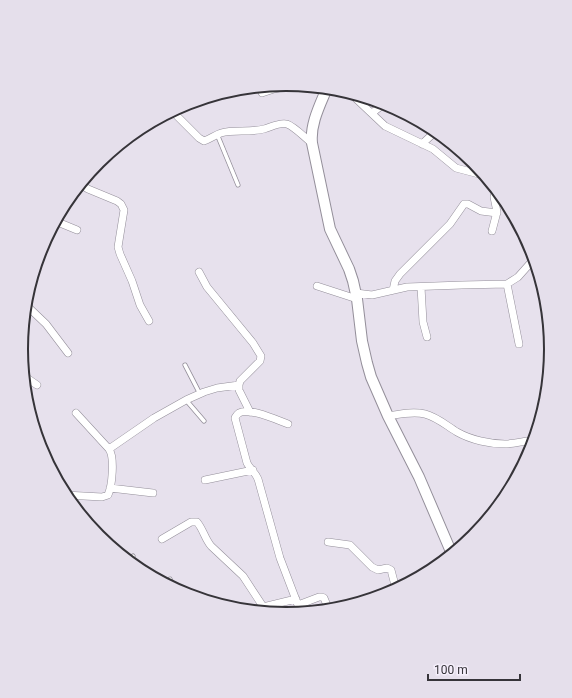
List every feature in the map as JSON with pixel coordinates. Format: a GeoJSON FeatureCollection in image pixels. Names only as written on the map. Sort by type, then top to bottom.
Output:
{"type":"FeatureCollection","features":[{"type":"Feature","properties":{"kind":"street"},"geometry":{"type":"LineString","coordinates":[[325,94],[312,130],[312,143],[330,229],[349,269],[357,296],[366,363],[374,385],[419,477],[450,548]]}},
{"type":"Feature","properties":{"kind":"street"},"geometry":{"type":"LineString","coordinates":[[360,102],[385,126],[433,149],[456,168],[473,172]]}},
{"type":"Feature","properties":{"kind":"street"},"geometry":{"type":"LineString","coordinates":[[372,113],[378,108]]}},
{"type":"Feature","properties":{"kind":"street"},"geometry":{"type":"LineString","coordinates":[[177,116],[202,140],[206,140],[217,134],[228,132],[248,132],[288,124],[312,143]]}},
{"type":"Feature","properties":{"kind":"street"},"geometry":{"type":"LineString","coordinates":[[422,144],[431,136]]}},
{"type":"Feature","properties":{"kind":"street"},"geometry":{"type":"LineString","coordinates":[[85,187],[117,201],[124,210],[118,247],[140,305],[149,321]]}},
{"type":"Feature","properties":{"kind":"street"},"geometry":{"type":"LineString","coordinates":[[492,231],[497,213],[494,196]]}},
{"type":"Feature","properties":{"kind":"street"},"geometry":{"type":"LineString","coordinates":[[393,290],[395,281],[400,274],[450,224],[463,205],[468,204],[481,211],[497,213]]}},
{"type":"Feature","properties":{"kind":"street"},"geometry":{"type":"LineString","coordinates":[[61,224],[77,230]]}},
{"type":"Feature","properties":{"kind":"street"},"geometry":{"type":"LineString","coordinates":[[317,286],[357,296],[372,295],[407,287],[507,284],[518,277],[529,264]]}},
{"type":"Feature","properties":{"kind":"street"},"geometry":{"type":"LineString","coordinates":[[199,272],[207,287],[253,343],[261,356],[260,361],[240,381],[239,385],[239,390],[250,412]]}},
{"type":"Feature","properties":{"kind":"street"},"geometry":{"type":"LineString","coordinates":[[507,284],[519,344]]}},
{"type":"Feature","properties":{"kind":"street"},"geometry":{"type":"LineString","coordinates":[[421,287],[423,322],[427,337]]}},
{"type":"Feature","properties":{"kind":"street"},"geometry":{"type":"LineString","coordinates":[[31,309],[46,324],[68,353]]}},
{"type":"Feature","properties":{"kind":"street"},"geometry":{"type":"LineString","coordinates":[[30,380],[37,385]]}},
{"type":"Feature","properties":{"kind":"street"},"geometry":{"type":"LineString","coordinates":[[109,449],[154,418],[186,400],[217,388],[239,385]]}},
{"type":"Feature","properties":{"kind":"street"},"geometry":{"type":"LineString","coordinates":[[288,424],[250,412],[237,414],[235,418],[249,467],[256,475],[261,488],[280,558],[298,606]]}},
{"type":"Feature","properties":{"kind":"street"},"geometry":{"type":"LineString","coordinates":[[73,495],[102,497],[109,494],[112,460],[109,449],[76,413]]}},
{"type":"Feature","properties":{"kind":"street"},"geometry":{"type":"LineString","coordinates":[[388,416],[415,413],[425,414],[463,435],[487,442],[505,444],[527,441]]}},
{"type":"Feature","properties":{"kind":"street"},"geometry":{"type":"LineString","coordinates":[[205,480],[253,470]]}},
{"type":"Feature","properties":{"kind":"street"},"geometry":{"type":"LineString","coordinates":[[110,488],[153,493]]}},
{"type":"Feature","properties":{"kind":"street"},"geometry":{"type":"LineString","coordinates":[[162,539],[191,522],[198,523],[211,546],[243,576],[262,606]]}},
{"type":"Feature","properties":{"kind":"street"},"geometry":{"type":"LineString","coordinates":[[328,542],[350,545],[372,567],[378,570],[387,568],[391,570],[394,583]]}},
{"type":"Feature","properties":{"kind":"street"},"geometry":{"type":"LineString","coordinates":[[284,607],[298,606],[322,596],[326,604]]}},
{"type":"Feature","properties":{"kind":"lane"},"geometry":{"type":"LineString","coordinates":[[217,134],[238,185]]}},
{"type":"Feature","properties":{"kind":"lane"},"geometry":{"type":"LineString","coordinates":[[185,365],[200,394]]}},
{"type":"Feature","properties":{"kind":"lane"},"geometry":{"type":"LineString","coordinates":[[186,400],[204,421]]}}]}
